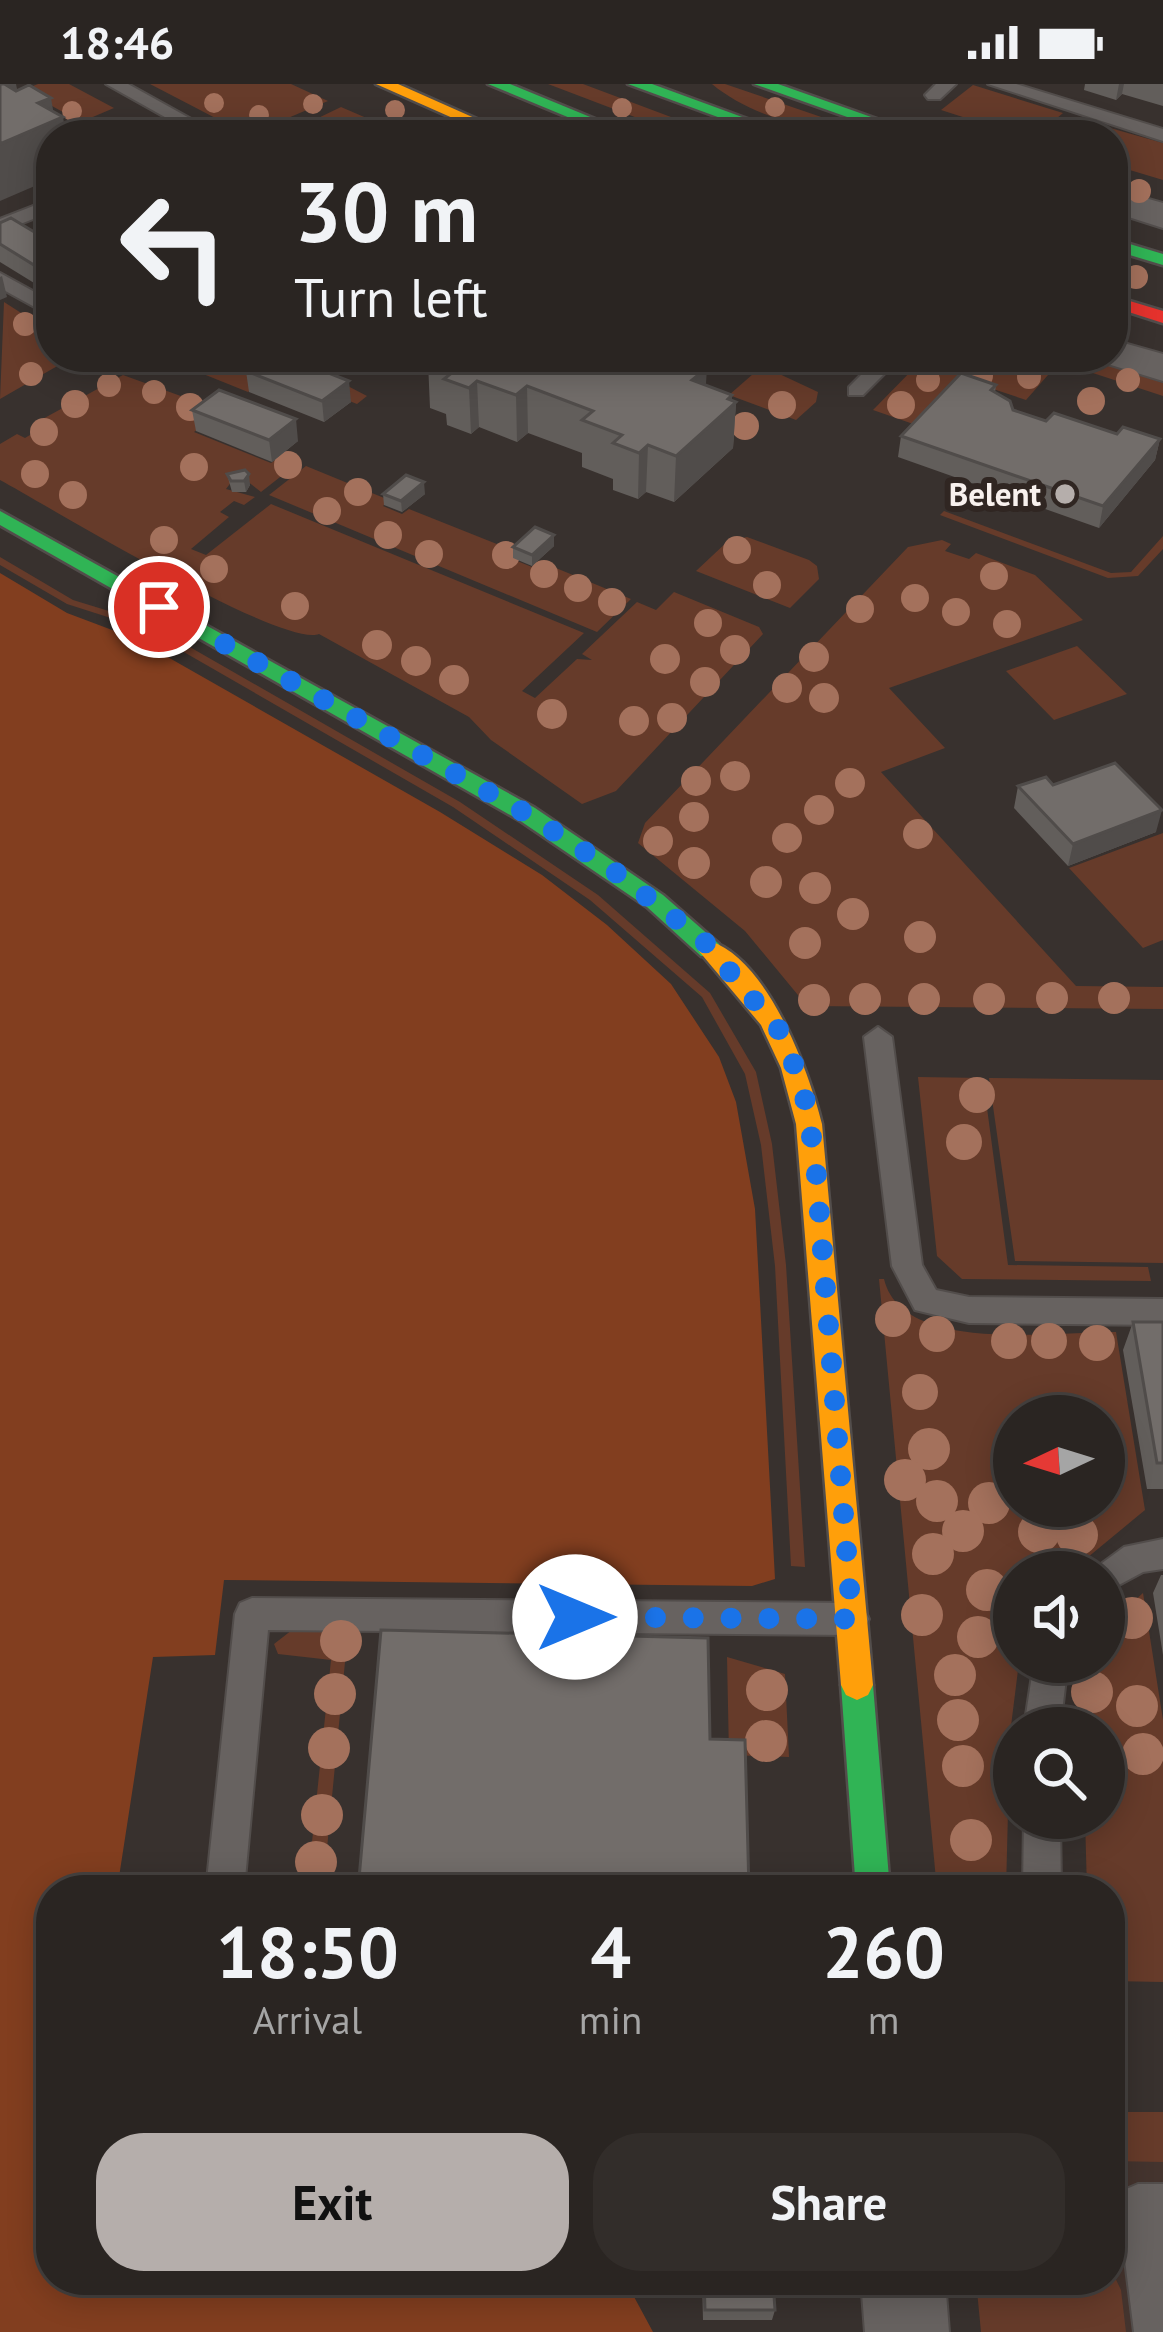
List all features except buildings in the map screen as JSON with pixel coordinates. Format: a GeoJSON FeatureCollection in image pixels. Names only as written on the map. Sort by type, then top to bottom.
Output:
{"type":"FeatureCollection","features":[{"type":"Feature","properties":{"kind":"street"},"geometry":{"type":"LineString","coordinates":[[384,84],[469,120]]}},
{"type":"Feature","properties":{"kind":"street"},"geometry":{"type":"LineString","coordinates":[[496,84],[588,120]]}},
{"type":"Feature","properties":{"kind":"street"},"geometry":{"type":"LineString","coordinates":[[636,84],[701,98],[750,120]]}},
{"type":"Feature","properties":{"kind":"street"},"geometry":{"type":"LineString","coordinates":[[762,84],[869,120]]}},
{"type":"Feature","properties":{"kind":"street"},"geometry":{"type":"LineString","coordinates":[[1128,205],[1163,216]]}},
{"type":"Feature","properties":{"kind":"street"},"geometry":{"type":"LineString","coordinates":[[1128,249],[1163,260]]}},
{"type":"Feature","properties":{"kind":"street"},"geometry":{"type":"LineString","coordinates":[[1128,306],[1163,317]]}},
{"type":"Feature","properties":{"kind":"street"},"geometry":{"type":"LineString","coordinates":[[1128,357],[1163,368]]}},
{"type":"Feature","properties":{"kind":"street"},"geometry":{"type":"LineString","coordinates":[[0,517],[585,851],[703,940],[784,1036],[804,1094],[815,1157],[872,1875]]}},
{"type":"Feature","properties":{"kind":"street"},"geometry":{"type":"LineString","coordinates":[[904,2295],[907,2332]]}},
{"type":"Feature","properties":{"kind":"lane"},"geometry":{"type":"LineString","coordinates":[[115,84],[183,120]]}},
{"type":"Feature","properties":{"kind":"lane"},"geometry":{"type":"LineString","coordinates":[[997,84],[1114,120]]}},
{"type":"Feature","properties":{"kind":"lane"},"geometry":{"type":"LineString","coordinates":[[1128,124],[1163,135]]}},
{"type":"Feature","properties":{"kind":"lane"},"geometry":{"type":"LineString","coordinates":[[0,226],[36,211]]}},
{"type":"Feature","properties":{"kind":"lane"},"geometry":{"type":"LineString","coordinates":[[27,215],[36,219]]}},
{"type":"Feature","properties":{"kind":"lane"},"geometry":{"type":"LineString","coordinates":[[0,279],[36,301]]}},
{"type":"Feature","properties":{"kind":"lane"},"geometry":{"type":"LineString","coordinates":[[856,391],[876,372]]}},
{"type":"Feature","properties":{"kind":"lane"},"geometry":{"type":"LineString","coordinates":[[878,1037],[907,1266],[926,1301],[969,1310],[1163,1312]]}},
{"type":"Feature","properties":{"kind":"lane"},"geometry":{"type":"LineString","coordinates":[[1125,1565],[1163,1554]]}},
{"type":"Feature","properties":{"kind":"lane"},"geometry":{"type":"LineString","coordinates":[[226,1875],[252,1614],[852,1619]]}},
{"type":"Feature","properties":{"kind":"lane"},"geometry":{"type":"LineString","coordinates":[[1042,1839],[1042,1875]]}},
{"type":"Feature","properties":{"kind":"lane"},"geometry":{"type":"LineString","coordinates":[[1137,2204],[1155,2332]]}},
{"type":"Feature","properties":{"kind":"shaded area"},"geometry":{"type":"Polygon","coordinates":[[[38,84],[69,84],[114,108],[77,120],[23,90],[38,84]]]}},
{"type":"Feature","properties":{"kind":"shaded area"},"geometry":{"type":"Polygon","coordinates":[[[150,84],[291,84],[328,101],[283,120],[219,120],[150,84]]]}},
{"type":"Feature","properties":{"kind":"shaded area"},"geometry":{"type":"Polygon","coordinates":[[[548,84],[583,84],[679,120],[643,120],[548,84]]]}},
{"type":"Feature","properties":{"kind":"shaded area"},"geometry":{"type":"Polygon","coordinates":[[[712,84],[725,84],[830,120],[783,120],[712,84]]]}},
{"type":"Feature","properties":{"kind":"shaded area"},"geometry":{"type":"Polygon","coordinates":[[[973,85],[1063,113],[1055,120],[972,120],[941,110],[973,85]]]}},
{"type":"Feature","properties":{"kind":"shaded area"},"geometry":{"type":"Polygon","coordinates":[[[341,107],[371,120],[314,120],[341,107]]]}},
{"type":"Feature","properties":{"kind":"shaded area"},"geometry":{"type":"Polygon","coordinates":[[[1128,133],[1163,143],[1163,180],[1128,170],[1128,133]]]}},
{"type":"Feature","properties":{"kind":"shaded area"},"geometry":{"type":"Polygon","coordinates":[[[4,302],[36,322],[36,372],[47,372],[0,399],[4,302]]]}},
{"type":"Feature","properties":{"kind":"shaded area"},"geometry":{"type":"Polygon","coordinates":[[[1128,371],[1163,383],[1163,396],[1090,372],[1128,371]]]}},
{"type":"Feature","properties":{"kind":"shaded area"},"geometry":{"type":"Polygon","coordinates":[[[198,372],[276,372],[248,392],[198,372]]]}},
{"type":"Feature","properties":{"kind":"shaded area"},"geometry":{"type":"Polygon","coordinates":[[[276,372],[321,372],[367,396],[357,404],[276,372]]]}},
{"type":"Feature","properties":{"kind":"shaded area"},"geometry":{"type":"Polygon","coordinates":[[[775,372],[818,392],[816,402],[796,420],[729,395],[753,374],[775,372]]]}},
{"type":"Feature","properties":{"kind":"shaded area"},"geometry":{"type":"Polygon","coordinates":[[[910,372],[1048,375],[1026,400],[969,381],[919,426],[873,410],[910,372]]]}},
{"type":"Feature","properties":{"kind":"shaded area"},"geometry":{"type":"Polygon","coordinates":[[[123,375],[222,411],[194,432],[271,463],[281,456],[298,463],[261,492],[247,481],[232,481],[226,489],[255,497],[244,505],[234,501],[220,512],[229,517],[191,549],[206,555],[271,504],[584,633],[522,691],[535,698],[577,659],[592,660],[582,654],[637,602],[656,610],[674,592],[759,627],[763,634],[616,791],[582,804],[491,740],[469,717],[319,634],[260,620],[214,598],[0,480],[0,444],[17,434],[25,438],[45,426],[39,421],[123,375]]]}},
{"type":"Feature","properties":{"kind":"shaded area"},"geometry":{"type":"Polygon","coordinates":[[[306,466],[389,500],[383,506],[402,514],[409,509],[517,552],[512,559],[532,567],[539,561],[631,599],[597,632],[269,495],[306,466]]]}},
{"type":"Feature","properties":{"kind":"shaded area"},"geometry":{"type":"Polygon","coordinates":[[[944,511],[1111,573],[1131,572],[1163,536],[1163,549],[1138,576],[1108,578],[940,515],[944,511]]]}},
{"type":"Feature","properties":{"kind":"shaded area"},"geometry":{"type":"Polygon","coordinates":[[[747,537],[809,560],[817,566],[819,579],[790,608],[696,571],[728,541],[747,537]]]}},
{"type":"Feature","properties":{"kind":"shaded area"},"geometry":{"type":"Polygon","coordinates":[[[942,540],[951,544],[945,551],[969,559],[976,553],[1035,575],[1083,620],[889,688],[945,748],[881,772],[1076,986],[1163,987],[1163,1009],[807,1006],[745,931],[638,843],[645,823],[908,547],[942,540]]]}},
{"type":"Feature","properties":{"kind":"shaded area"},"geometry":{"type":"Polygon","coordinates":[[[0,557],[73,600],[148,623],[460,802],[598,895],[710,993],[756,1072],[772,1144],[786,1265],[805,1567],[791,1566],[775,1266],[761,1145],[745,1074],[702,997],[590,900],[453,807],[142,628],[67,604],[0,565],[0,557]]]}},
{"type":"Feature","properties":{"kind":"shaded area"},"geometry":{"type":"Polygon","coordinates":[[[0,573],[67,613],[136,639],[440,812],[542,875],[607,925],[671,984],[719,1057],[736,1102],[755,1209],[775,1579],[752,1586],[224,1580],[215,1655],[153,1657],[119,1875],[36,1875],[36,2295],[633,2295],[653,2332],[0,2332],[0,573]]]}},
{"type":"Feature","properties":{"kind":"shaded area"},"geometry":{"type":"Polygon","coordinates":[[[1077,646],[1127,694],[1054,720],[1006,671],[1077,646]]]}},
{"type":"Feature","properties":{"kind":"shaded area"},"geometry":{"type":"Polygon","coordinates":[[[1163,833],[1163,940],[1143,948],[1069,868],[1163,833]]]}},
{"type":"Feature","properties":{"kind":"shaded area"},"geometry":{"type":"Polygon","coordinates":[[[918,1077],[983,1078],[1008,1265],[1148,1267],[1151,1281],[962,1279],[937,1256],[918,1077]]]}},
{"type":"Feature","properties":{"kind":"shaded area"},"geometry":{"type":"Polygon","coordinates":[[[989,1078],[1163,1080],[1163,1263],[1015,1261],[989,1078]]]}},
{"type":"Feature","properties":{"kind":"shaded area"},"geometry":{"type":"Polygon","coordinates":[[[879,1279],[884,1279],[897,1303],[919,1319],[949,1329],[1021,1335],[1116,1332],[1145,1510],[1125,1527],[1125,1395],[993,1395],[993,1527],[1124,1527],[1095,1551],[993,1551],[993,1683],[1016,1683],[1013,1707],[993,1707],[993,1839],[1007,1839],[1006,1875],[936,1875],[879,1279]]]}},
{"type":"Feature","properties":{"kind":"shaded area"},"geometry":{"type":"Polygon","coordinates":[[[1143,1593],[1163,1720],[1163,1982],[1125,1981],[1125,1875],[1087,1875],[1086,1839],[1125,1839],[1125,1707],[1085,1707],[1087,1683],[1125,1683],[1125,1609],[1143,1593]]]}},
{"type":"Feature","properties":{"kind":"shaded area"},"geometry":{"type":"Polygon","coordinates":[[[292,1630],[348,1631],[324,1875],[309,1875],[331,1660],[278,1654],[274,1644],[292,1630]]]}},
{"type":"Feature","properties":{"kind":"shaded area"},"geometry":{"type":"Polygon","coordinates":[[[727,1657],[785,1674],[789,1757],[729,1755],[727,1657]]]}},
{"type":"Feature","properties":{"kind":"shaded area"},"geometry":{"type":"Polygon","coordinates":[[[1125,2112],[1163,2112],[1163,2332],[1023,2332],[1085,2295],[1125,2295],[1125,2112]]]}},
{"type":"Feature","properties":{"kind":"shaded area"},"geometry":{"type":"Polygon","coordinates":[[[1125,2112],[1163,2112],[1163,2162],[1125,2161],[1125,2112]]]}},
{"type":"Feature","properties":{"kind":"shaded area"},"geometry":{"type":"Polygon","coordinates":[[[977,2295],[1122,2295],[1126,2332],[981,2332],[977,2295]]]}},
{"type":"Feature","properties":{"kind":"traffic: fast"},"geometry":{"type":"LineString","coordinates":[[496,84],[588,120]]}},
{"type":"Feature","properties":{"kind":"traffic: fast"},"geometry":{"type":"LineString","coordinates":[[636,84],[740,120]]}},
{"type":"Feature","properties":{"kind":"traffic: fast"},"geometry":{"type":"LineString","coordinates":[[762,84],[869,120]]}},
{"type":"Feature","properties":{"kind":"traffic: fast"},"geometry":{"type":"LineString","coordinates":[[1128,249],[1163,260]]}},
{"type":"Feature","properties":{"kind":"traffic: fast"},"geometry":{"type":"LineString","coordinates":[[0,517],[527,814],[655,901],[710,950]]}},
{"type":"Feature","properties":{"kind":"traffic: fast"},"geometry":{"type":"LineString","coordinates":[[857,1685],[872,1875]]}},
{"type":"Feature","properties":{"kind":"traffic: slow"},"geometry":{"type":"LineString","coordinates":[[384,84],[469,120]]}},
{"type":"Feature","properties":{"kind":"traffic: slow"},"geometry":{"type":"LineString","coordinates":[[710,950],[771,1019],[794,1068],[809,1124],[857,1685]]}},
{"type":"Feature","properties":{"kind":"traffic: jam"},"geometry":{"type":"LineString","coordinates":[[1128,306],[1163,317]]}},
{"type":"Feature","properties":{"kind":"place","name":"Belent"},"geometry":{"type":"Point","coordinates":[1065,494]}},
{"type":"Feature","properties":{"kind":"route"},"geometry":{"type":"LineString","coordinates":[[159,607],[585,851],[703,940],[784,1036],[804,1094],[815,1157],[852,1619],[575,1617]]}}]}
